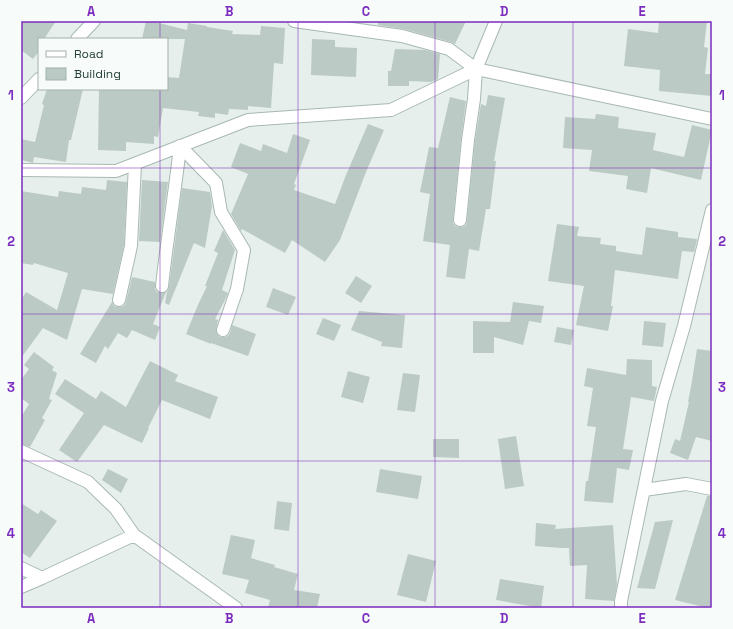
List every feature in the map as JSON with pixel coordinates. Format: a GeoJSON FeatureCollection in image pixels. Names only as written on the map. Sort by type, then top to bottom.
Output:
{"type":"FeatureCollection","features":[{"type":"Feature","properties":{"kind":"street"},"geometry":{"type":"LineString","coordinates":[[78,38],[94,21]]}},
{"type":"Feature","properties":{"kind":"street"},"geometry":{"type":"LineString","coordinates":[[294,21],[402,36],[449,49],[476,69],[712,119]]}},
{"type":"Feature","properties":{"kind":"street"},"geometry":{"type":"LineString","coordinates":[[460,220],[476,69],[496,21]]}},
{"type":"Feature","properties":{"kind":"street"},"geometry":{"type":"LineString","coordinates":[[21,170],[116,171],[248,120],[391,110],[476,69]]}},
{"type":"Feature","properties":{"kind":"street"},"geometry":{"type":"LineString","coordinates":[[21,98],[38,80]]}},
{"type":"Feature","properties":{"kind":"street"},"geometry":{"type":"LineString","coordinates":[[162,286],[180,146]]}},
{"type":"Feature","properties":{"kind":"street"},"geometry":{"type":"LineString","coordinates":[[180,146],[216,183],[221,212],[244,250],[237,289],[223,330]]}},
{"type":"Feature","properties":{"kind":"street"},"geometry":{"type":"LineString","coordinates":[[119,300],[130,246],[135,164]]}},
{"type":"Feature","properties":{"kind":"street"},"geometry":{"type":"LineString","coordinates":[[620,608],[662,401],[684,326],[712,210]]}},
{"type":"Feature","properties":{"kind":"street"},"geometry":{"type":"LineString","coordinates":[[21,451],[88,482],[116,509],[134,535],[236,608]]}},
{"type":"Feature","properties":{"kind":"street"},"geometry":{"type":"LineString","coordinates":[[644,490],[686,484],[712,489]]}},
{"type":"Feature","properties":{"kind":"street"},"geometry":{"type":"LineString","coordinates":[[21,587],[134,535]]}},
{"type":"Feature","properties":{"kind":"street"},"geometry":{"type":"LineString","coordinates":[[21,568],[42,578]]}},
{"type":"Feature","properties":{"kind":"building"},"geometry":{"type":"Polygon","coordinates":[[[21,21],[56,21],[45,38],[38,38],[38,52],[33,59],[21,50],[21,21]]]}},
{"type":"Feature","properties":{"kind":"building"},"geometry":{"type":"Polygon","coordinates":[[[146,21],[187,30],[188,23],[233,31],[232,34],[260,35],[261,26],[285,28],[283,64],[274,63],[271,108],[248,106],[248,110],[229,109],[228,115],[215,113],[215,118],[198,116],[199,112],[163,108],[158,137],[154,136],[154,144],[126,142],[126,151],[98,150],[99,90],[168,90],[168,77],[179,78],[185,39],[142,38],[146,21]]]}},
{"type":"Feature","properties":{"kind":"building"},"geometry":{"type":"Polygon","coordinates":[[[378,21],[466,21],[455,44],[404,29],[378,25],[378,21]]]}},
{"type":"Feature","properties":{"kind":"building"},"geometry":{"type":"Polygon","coordinates":[[[659,21],[707,21],[704,47],[708,48],[705,74],[712,74],[712,96],[659,91],[660,70],[624,66],[628,29],[658,33],[659,21]]]}},
{"type":"Feature","properties":{"kind":"building"},"geometry":{"type":"Polygon","coordinates":[[[312,39],[335,40],[335,47],[357,48],[356,77],[311,75],[312,39]]]}},
{"type":"Feature","properties":{"kind":"building"},"geometry":{"type":"Polygon","coordinates":[[[395,49],[425,50],[440,54],[438,79],[431,82],[409,81],[409,86],[388,86],[388,71],[391,71],[395,49]]]}},
{"type":"Feature","properties":{"kind":"building"},"geometry":{"type":"Polygon","coordinates":[[[47,90],[83,90],[71,140],[69,140],[66,162],[34,157],[33,163],[21,160],[21,139],[35,142],[44,105],[42,104],[47,90]]]}},
{"type":"Feature","properties":{"kind":"building"},"geometry":{"type":"Polygon","coordinates":[[[488,95],[505,98],[494,161],[496,161],[490,209],[486,209],[479,251],[469,249],[465,279],[446,277],[450,245],[423,241],[430,194],[420,192],[429,147],[438,148],[450,97],[466,101],[453,219],[455,226],[463,227],[466,225],[467,221],[475,141],[481,104],[486,106],[488,95]]]}},
{"type":"Feature","properties":{"kind":"building"},"geometry":{"type":"Polygon","coordinates":[[[596,114],[619,117],[618,128],[656,133],[653,150],[684,157],[692,125],[712,130],[701,180],[651,168],[647,193],[626,189],[628,176],[589,171],[592,150],[563,148],[565,117],[595,119],[596,114]]]}},
{"type":"Feature","properties":{"kind":"building"},"geometry":{"type":"Polygon","coordinates":[[[368,124],[384,130],[340,240],[325,262],[292,240],[285,253],[242,229],[241,231],[231,214],[248,174],[231,167],[240,143],[261,151],[263,144],[287,153],[293,134],[310,140],[294,184],[296,185],[294,190],[335,204],[368,124]]]}},
{"type":"Feature","properties":{"kind":"building"},"geometry":{"type":"Polygon","coordinates":[[[107,180],[127,182],[124,245],[113,294],[82,289],[67,340],[43,328],[21,358],[21,300],[26,292],[57,310],[68,273],[34,263],[33,265],[21,263],[21,191],[58,197],[59,191],[81,194],[82,187],[106,190],[107,180]]]}},
{"type":"Feature","properties":{"kind":"building"},"geometry":{"type":"Polygon","coordinates":[[[142,180],[168,182],[160,242],[139,241],[142,180]]]}},
{"type":"Feature","properties":{"kind":"building"},"geometry":{"type":"Polygon","coordinates":[[[182,188],[210,192],[212,206],[205,248],[194,243],[169,305],[165,303],[169,287],[182,188]]]}},
{"type":"Feature","properties":{"kind":"building"},"geometry":{"type":"Polygon","coordinates":[[[557,224],[579,227],[577,236],[601,238],[600,244],[616,246],[616,251],[642,255],[646,227],[678,232],[678,237],[697,239],[694,252],[682,251],[678,279],[615,270],[611,306],[613,306],[608,331],[576,325],[584,286],[548,281],[557,224]]]}},
{"type":"Feature","properties":{"kind":"building"},"geometry":{"type":"Polygon","coordinates":[[[223,230],[235,250],[222,290],[228,293],[215,319],[218,320],[216,331],[221,337],[228,336],[232,325],[256,334],[248,356],[186,334],[207,286],[205,286],[218,253],[214,251],[223,230]]]}},
{"type":"Feature","properties":{"kind":"building"},"geometry":{"type":"Polygon","coordinates":[[[356,276],[372,286],[361,303],[345,293],[356,276]]]}},
{"type":"Feature","properties":{"kind":"building"},"geometry":{"type":"Polygon","coordinates":[[[132,277],[155,282],[155,289],[157,292],[166,292],[153,324],[160,327],[155,340],[132,330],[127,338],[118,333],[108,349],[105,346],[96,363],[80,354],[112,302],[114,306],[118,307],[125,305],[132,277]]]}},
{"type":"Feature","properties":{"kind":"building"},"geometry":{"type":"Polygon","coordinates":[[[273,288],[296,297],[288,315],[266,307],[273,288]]]}},
{"type":"Feature","properties":{"kind":"building"},"geometry":{"type":"Polygon","coordinates":[[[513,302],[544,306],[541,323],[529,321],[523,345],[494,337],[494,353],[473,353],[473,321],[510,322],[513,302]]]}},
{"type":"Feature","properties":{"kind":"building"},"geometry":{"type":"Polygon","coordinates":[[[359,311],[405,315],[402,348],[381,346],[382,342],[351,330],[359,311]]]}},
{"type":"Feature","properties":{"kind":"building"},"geometry":{"type":"Polygon","coordinates":[[[323,318],[341,325],[334,341],[316,334],[323,318]]]}},
{"type":"Feature","properties":{"kind":"building"},"geometry":{"type":"Polygon","coordinates":[[[644,321],[666,323],[663,347],[642,345],[644,321]]]}},
{"type":"Feature","properties":{"kind":"building"},"geometry":{"type":"Polygon","coordinates":[[[557,327],[574,330],[571,345],[554,342],[557,327]]]}},
{"type":"Feature","properties":{"kind":"building"},"geometry":{"type":"Polygon","coordinates":[[[697,349],[712,351],[712,441],[696,437],[688,460],[670,453],[675,439],[680,441],[689,402],[697,349]]]}},
{"type":"Feature","properties":{"kind":"building"},"geometry":{"type":"Polygon","coordinates":[[[34,352],[54,367],[52,370],[57,373],[49,399],[52,400],[42,418],[45,420],[30,447],[21,444],[21,417],[29,404],[21,398],[21,380],[29,369],[24,365],[34,352]]]}},
{"type":"Feature","properties":{"kind":"building"},"geometry":{"type":"Polygon","coordinates":[[[627,359],[652,360],[652,386],[657,387],[654,401],[631,397],[623,449],[633,450],[629,470],[617,468],[613,503],[584,501],[586,481],[588,481],[596,427],[587,426],[593,388],[584,386],[587,368],[626,375],[627,359]]]}},
{"type":"Feature","properties":{"kind":"building"},"geometry":{"type":"Polygon","coordinates":[[[150,361],[178,375],[175,381],[218,397],[210,419],[162,400],[142,443],[104,425],[77,462],[59,450],[84,413],[55,394],[65,379],[96,399],[101,391],[126,407],[150,361]]]}},
{"type":"Feature","properties":{"kind":"building"},"geometry":{"type":"Polygon","coordinates":[[[348,371],[370,377],[363,403],[341,397],[348,371]]]}},
{"type":"Feature","properties":{"kind":"building"},"geometry":{"type":"Polygon","coordinates":[[[403,373],[420,375],[415,412],[397,410],[403,373]]]}},
{"type":"Feature","properties":{"kind":"building"},"geometry":{"type":"Polygon","coordinates":[[[516,436],[524,486],[505,489],[498,439],[516,436]]]}},
{"type":"Feature","properties":{"kind":"building"},"geometry":{"type":"Polygon","coordinates":[[[433,439],[459,439],[459,458],[433,457],[433,439]]]}},
{"type":"Feature","properties":{"kind":"building"},"geometry":{"type":"Polygon","coordinates":[[[108,469],[128,479],[121,493],[102,480],[108,469]]]}},
{"type":"Feature","properties":{"kind":"building"},"geometry":{"type":"Polygon","coordinates":[[[380,469],[422,476],[418,499],[376,492],[380,469]]]}},
{"type":"Feature","properties":{"kind":"building"},"geometry":{"type":"Polygon","coordinates":[[[707,496],[712,496],[712,608],[675,600],[707,496]]]}},
{"type":"Feature","properties":{"kind":"building"},"geometry":{"type":"Polygon","coordinates":[[[277,501],[292,503],[289,531],[274,529],[277,501]]]}},
{"type":"Feature","properties":{"kind":"building"},"geometry":{"type":"Polygon","coordinates":[[[21,503],[38,514],[41,510],[57,521],[30,558],[21,552],[21,503]]]}},
{"type":"Feature","properties":{"kind":"building"},"geometry":{"type":"Polygon","coordinates":[[[673,520],[655,589],[637,588],[655,522],[673,520]]]}},
{"type":"Feature","properties":{"kind":"building"},"geometry":{"type":"Polygon","coordinates":[[[536,523],[556,525],[555,529],[613,525],[617,584],[614,601],[585,599],[587,565],[570,566],[569,548],[535,546],[536,523]]]}},
{"type":"Feature","properties":{"kind":"building"},"geometry":{"type":"Polygon","coordinates":[[[231,535],[255,540],[251,558],[298,574],[294,590],[320,594],[317,608],[268,608],[270,600],[245,593],[249,580],[222,574],[231,535]]]}},
{"type":"Feature","properties":{"kind":"building"},"geometry":{"type":"Polygon","coordinates":[[[408,554],[436,561],[426,602],[397,595],[408,554]]]}},
{"type":"Feature","properties":{"kind":"building"},"geometry":{"type":"Polygon","coordinates":[[[500,579],[544,586],[541,608],[496,600],[500,579]]]}}]}
